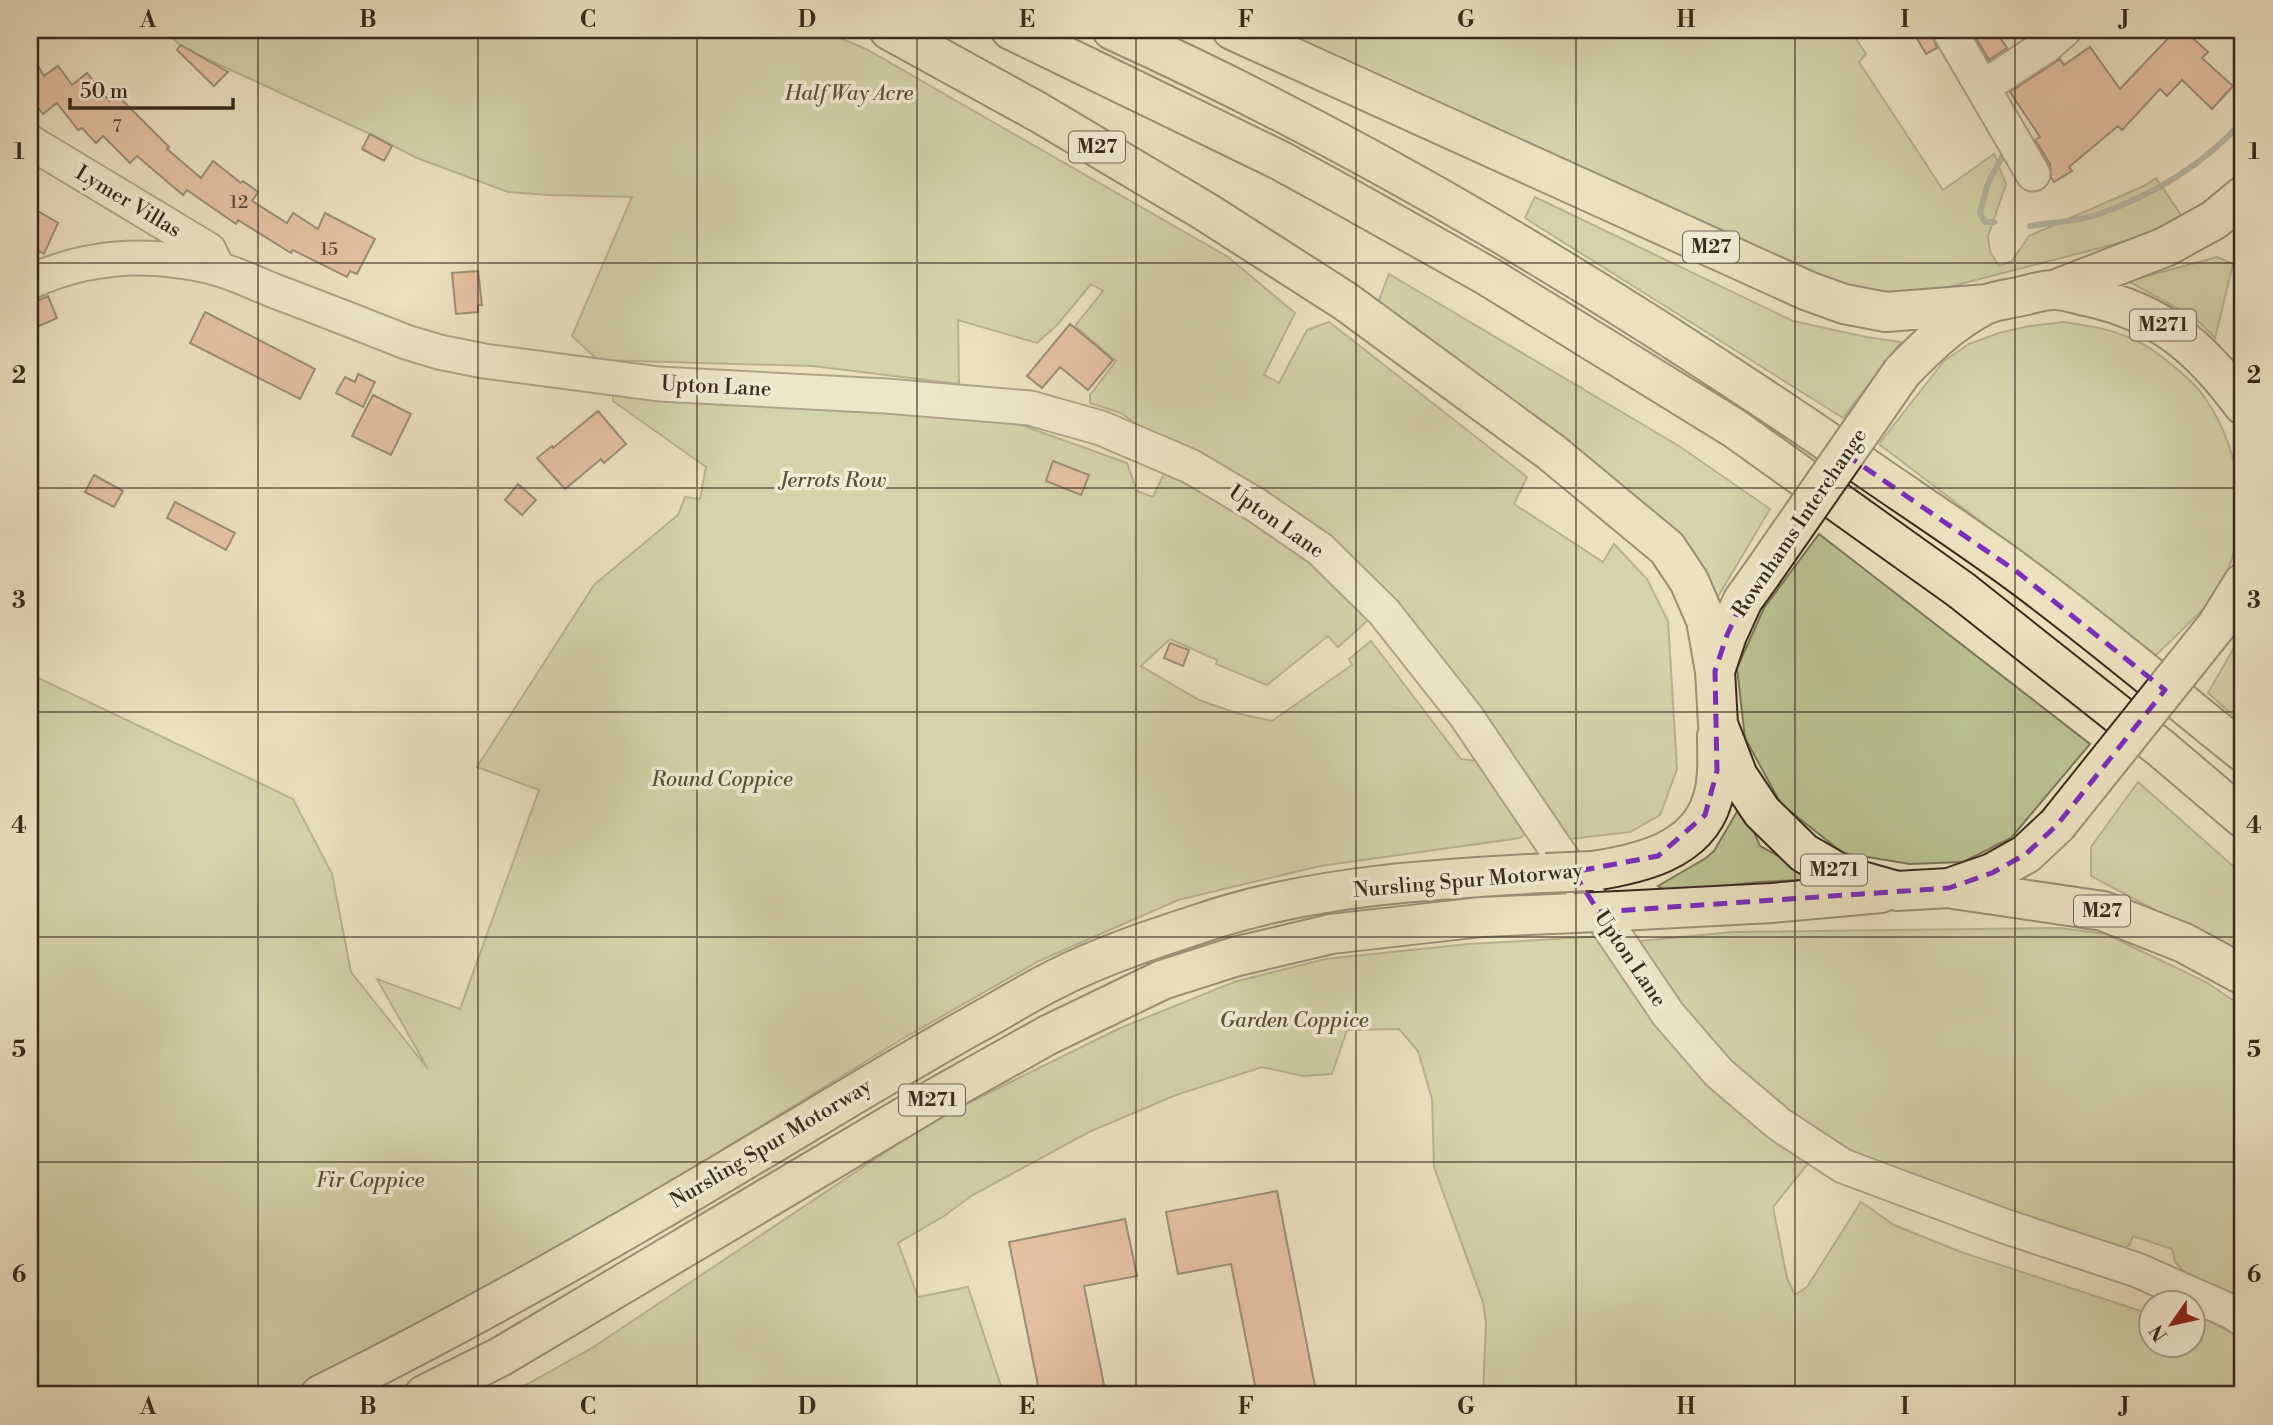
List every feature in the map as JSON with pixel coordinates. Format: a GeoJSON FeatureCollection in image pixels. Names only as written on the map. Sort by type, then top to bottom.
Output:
{"type":"FeatureCollection","features":[{"type":"Feature","properties":{"kind":"highway","name":"M27"},"geometry":{"type":"LineString","coordinates":[[889,30],[1038,112],[1206,212],[1345,302],[1551,452],[1667,548],[1689,581],[1706,620],[1715,671]]}},
{"type":"Feature","properties":{"kind":"highway"},"geometry":{"type":"LineString","coordinates":[[1011,30],[1279,160],[1489,277],[1734,428],[1961,590],[2163,750],[2243,818]]}},
{"type":"Feature","properties":{"kind":"highway"},"geometry":{"type":"LineString","coordinates":[[1112,30],[1368,157],[1554,265],[1747,387],[2016,571],[2243,752]]}},
{"type":"Feature","properties":{"kind":"highway","name":"M27"},"geometry":{"type":"LineString","coordinates":[[1232,30],[1808,291],[1844,304],[1886,312],[1988,303]]}},
{"type":"Feature","properties":{"kind":"highway","name":"M271"},"geometry":{"type":"LineString","coordinates":[[2054,290],[2165,247],[2214,220],[2243,196]]}},
{"type":"Feature","properties":{"kind":"highway","name":"Rownhams Interchange"},"geometry":{"type":"LineString","coordinates":[[2243,405],[2221,375],[2187,342],[2142,314],[2101,300],[2054,290],[1988,303],[1954,325],[1922,351],[1902,372],[1743,600],[1715,671],[1717,724],[1738,776],[1762,812],[1804,853],[1844,876],[1897,891],[1949,888],[1992,873],[2026,854],[2057,825],[2217,625],[2243,583]]}},
{"type":"Feature","properties":{"kind":"highway","name":"Nursling Spur Motorway"},"geometry":{"type":"LineString","coordinates":[[320,1395],[472,1317],[628,1230],[913,1059],[1066,975],[1137,945],[1221,917],[1285,901],[1429,880],[1593,871],[1638,864],[1658,856],[1679,843],[1698,825],[1709,809],[1717,771],[1717,724]]}},
{"type":"Feature","properties":{"kind":"highway","name":"M27"},"geometry":{"type":"LineString","coordinates":[[1949,888],[2104,911],[2184,943],[2243,975]]}},
{"type":"Feature","properties":{"kind":"highway","name":"Nursling Spur Motorway"},"geometry":{"type":"LineString","coordinates":[[424,1395],[500,1357],[939,1096],[1048,1035],[1162,980],[1234,957],[1331,934],[1482,917],[1772,903],[1897,891]]}},
{"type":"Feature","properties":{"kind":"street"},"geometry":{"type":"LineString","coordinates":[[1949,30],[2033,174]]}},
{"type":"Feature","properties":{"kind":"street"},"geometry":{"type":"LineString","coordinates":[[1983,88],[2046,46],[2064,30]]}},
{"type":"Feature","properties":{"kind":"street","name":"Lymer Villas"},"geometry":{"type":"LineString","coordinates":[[30,142],[209,250],[218,269]]}},
{"type":"Feature","properties":{"kind":"street","name":"Upton Lane"},"geometry":{"type":"LineString","coordinates":[[30,282],[54,271],[92,261],[162,259],[218,269],[406,342],[439,352],[484,361],[659,384],[886,396],[1030,408],[1101,428],[1190,466],[1256,505],[1320,549],[1384,612],[1466,716],[1668,1014],[1719,1073],[1779,1124],[1843,1166],[1992,1222],[2137,1270],[2243,1319]]}},
{"type":"Feature","properties":{"kind":"highlighted area"},"geometry":{"type":"Polygon","coordinates":[[[1845,454],[2016,571],[2165,690],[2057,825],[2026,854],[1992,873],[1949,888],[1599,912],[1573,872],[1658,856],[1705,815],[1717,771],[1715,671],[1727,635],[1743,600],[1845,454]]]}},
{"type":"Feature","properties":{"kind":"green space","name":"Half Way Acre"},"geometry":{"type":"Polygon","coordinates":[[[164,30],[821,30],[866,49],[1228,257],[1295,313],[1264,375],[1279,383],[1307,330],[1329,322],[1527,477],[1514,504],[1603,562],[1614,544],[1647,579],[1668,621],[1677,769],[1660,815],[1630,832],[1561,840],[1410,624],[1121,413],[1090,403],[1090,395],[1116,361],[1075,326],[1103,291],[1091,284],[1058,324],[1037,343],[958,320],[959,384],[813,366],[598,360],[572,336],[632,197],[508,192],[417,158],[183,48],[164,30]]]}},
{"type":"Feature","properties":{"kind":"green space"},"geometry":{"type":"Polygon","coordinates":[[[1267,30],[1850,30],[1866,54],[1859,62],[1943,190],[1994,154],[2006,184],[1988,236],[1990,252],[1999,266],[2012,261],[2029,236],[2144,186],[2156,178],[2183,218],[2160,230],[2115,244],[1918,295],[1846,291],[1267,30]]]}},
{"type":"Feature","properties":{"kind":"green space"},"geometry":{"type":"Polygon","coordinates":[[[1535,197],[1793,321],[1901,342],[1843,418],[1525,218],[1535,197]]]}},
{"type":"Feature","properties":{"kind":"green space"},"geometry":{"type":"Polygon","coordinates":[[[2217,257],[2233,264],[2215,338],[2195,318],[2128,281],[2217,257]]]}},
{"type":"Feature","properties":{"kind":"green space"},"geometry":{"type":"Polygon","coordinates":[[[1389,274],[1679,446],[1770,509],[1713,605],[1376,308],[1389,274]]]}},
{"type":"Feature","properties":{"kind":"green space"},"geometry":{"type":"Polygon","coordinates":[[[2064,322],[2123,335],[2157,353],[2200,391],[2229,445],[2239,495],[2235,547],[2227,571],[2212,600],[2156,655],[1879,444],[1944,361],[1969,344],[2029,326],[2064,322]]]}},
{"type":"Feature","properties":{"kind":"green space"},"geometry":{"type":"Polygon","coordinates":[[[613,386],[1010,421],[1127,463],[1137,491],[1153,497],[1167,467],[1248,509],[1374,615],[1338,647],[1328,636],[1267,685],[1216,664],[1217,660],[1170,639],[1141,666],[1199,700],[1236,713],[1272,721],[1352,665],[1349,659],[1371,641],[1461,759],[1486,762],[1533,827],[1520,838],[1320,866],[1178,900],[1039,961],[902,1039],[477,1301],[284,1395],[30,1395],[30,674],[293,799],[332,874],[351,972],[428,1069],[377,979],[460,1009],[539,790],[477,767],[594,585],[678,515],[685,497],[700,499],[706,467],[613,401],[613,386]]]}},
{"type":"Feature","properties":{"kind":"green space"},"geometry":{"type":"Polygon","coordinates":[[[1819,534],[2090,744],[2011,838],[1963,862],[1910,864],[1843,853],[1781,804],[1745,738],[1737,668],[1764,608],[1819,534]]]}},
{"type":"Feature","properties":{"kind":"green space"},"geometry":{"type":"Polygon","coordinates":[[[2243,632],[2243,724],[2208,693],[2243,632]]]}},
{"type":"Feature","properties":{"kind":"green space"},"geometry":{"type":"Polygon","coordinates":[[[2138,782],[2243,875],[2243,966],[2202,935],[2091,876],[2091,847],[2138,782]]]}},
{"type":"Feature","properties":{"kind":"green space"},"geometry":{"type":"Polygon","coordinates":[[[1738,810],[1754,832],[1760,846],[1825,881],[1760,882],[1667,892],[1658,886],[1714,851],[1738,810]]]}},
{"type":"Feature","properties":{"kind":"green space"},"geometry":{"type":"Polygon","coordinates":[[[2060,928],[2106,934],[2206,982],[2243,1007],[2243,1308],[2192,1280],[2175,1262],[2172,1249],[2133,1236],[2122,1252],[2107,1251],[1824,1141],[1746,1082],[1667,989],[1639,941],[1733,932],[2060,928]]]}},
{"type":"Feature","properties":{"kind":"green space","name":"Garden Coppice"},"geometry":{"type":"Polygon","coordinates":[[[1606,936],[1810,1161],[1773,1207],[1787,1278],[1795,1295],[1807,1287],[1861,1202],[1894,1225],[1961,1252],[2136,1309],[2136,1358],[2206,1358],[2206,1319],[2243,1339],[2243,1395],[1483,1395],[1486,1323],[1483,1302],[1434,1167],[1432,1099],[1418,1051],[1399,1029],[1347,1030],[1332,1074],[1303,1076],[1262,1067],[1176,1095],[1089,1132],[971,1196],[944,1216],[898,1243],[918,1297],[968,1287],[1004,1395],[508,1395],[592,1348],[932,1121],[1118,1029],[1234,982],[1325,959],[1469,944],[1606,936]]]}},
{"type":"Feature","properties":{"kind":"building"},"geometry":{"type":"Polygon","coordinates":[[[1912,30],[1930,30],[1937,48],[1926,54],[1912,30]]]}},
{"type":"Feature","properties":{"kind":"building"},"geometry":{"type":"Polygon","coordinates":[[[1971,30],[1995,30],[2007,48],[1989,60],[1971,30]]]}},
{"type":"Feature","properties":{"kind":"building"},"geometry":{"type":"Polygon","coordinates":[[[2176,30],[2184,30],[2208,52],[2202,58],[2233,86],[2212,109],[2182,80],[2167,96],[2160,89],[2122,130],[2118,126],[2069,167],[2072,171],[2054,182],[2050,164],[2035,140],[2040,137],[2010,92],[2060,59],[2064,65],[2090,47],[2120,89],[2176,30]]]}},
{"type":"Feature","properties":{"kind":"building"},"geometry":{"type":"Polygon","coordinates":[[[181,45],[228,72],[214,86],[177,50],[181,45]]]}},
{"type":"Feature","properties":{"kind":"building"},"geometry":{"type":"Polygon","coordinates":[[[30,52],[44,76],[58,66],[72,85],[87,73],[109,101],[116,94],[169,147],[167,149],[201,178],[213,161],[241,183],[243,181],[258,192],[252,201],[287,223],[293,213],[318,229],[325,213],[375,239],[357,274],[350,271],[347,277],[293,250],[291,253],[238,220],[236,224],[187,190],[183,195],[137,156],[130,163],[103,136],[96,143],[82,128],[78,130],[57,103],[43,114],[30,97],[30,52]]]}},
{"type":"Feature","properties":{"kind":"building"},"geometry":{"type":"Polygon","coordinates":[[[370,134],[392,146],[384,161],[362,149],[370,134]]]}},
{"type":"Feature","properties":{"kind":"building"},"geometry":{"type":"Polygon","coordinates":[[[36,210],[58,223],[44,254],[30,247],[30,224],[36,210]]]}},
{"type":"Feature","properties":{"kind":"building"},"geometry":{"type":"Polygon","coordinates":[[[478,271],[482,305],[478,305],[478,312],[456,314],[452,273],[478,271]]]}},
{"type":"Feature","properties":{"kind":"building"},"geometry":{"type":"Polygon","coordinates":[[[48,296],[57,318],[30,330],[30,304],[48,296]]]}},
{"type":"Feature","properties":{"kind":"building"},"geometry":{"type":"Polygon","coordinates":[[[205,312],[315,369],[300,399],[190,343],[205,312]]]}},
{"type":"Feature","properties":{"kind":"building"},"geometry":{"type":"Polygon","coordinates":[[[1070,324],[1113,360],[1088,390],[1060,367],[1042,388],[1027,376],[1070,324]]]}},
{"type":"Feature","properties":{"kind":"building"},"geometry":{"type":"Polygon","coordinates":[[[358,374],[375,382],[363,407],[336,393],[345,377],[355,382],[358,374]]]}},
{"type":"Feature","properties":{"kind":"building"},"geometry":{"type":"Polygon","coordinates":[[[373,395],[411,414],[391,455],[352,436],[373,395]]]}},
{"type":"Feature","properties":{"kind":"building"},"geometry":{"type":"Polygon","coordinates":[[[598,411],[626,444],[604,463],[601,459],[565,489],[537,458],[598,411]]]}},
{"type":"Feature","properties":{"kind":"building"},"geometry":{"type":"Polygon","coordinates":[[[1053,461],[1089,475],[1081,495],[1046,481],[1053,461]]]}},
{"type":"Feature","properties":{"kind":"building"},"geometry":{"type":"Polygon","coordinates":[[[94,475],[123,491],[114,507],[85,492],[94,475]]]}},
{"type":"Feature","properties":{"kind":"building"},"geometry":{"type":"Polygon","coordinates":[[[518,484],[536,500],[522,515],[505,500],[518,484]]]}},
{"type":"Feature","properties":{"kind":"building"},"geometry":{"type":"Polygon","coordinates":[[[175,502],[235,533],[226,550],[167,518],[175,502]]]}},
{"type":"Feature","properties":{"kind":"building"},"geometry":{"type":"Polygon","coordinates":[[[1170,643],[1189,650],[1183,666],[1164,658],[1170,643]]]}},
{"type":"Feature","properties":{"kind":"building"},"geometry":{"type":"Polygon","coordinates":[[[1277,1191],[1317,1395],[1257,1395],[1231,1264],[1178,1274],[1166,1212],[1277,1191]]]}},
{"type":"Feature","properties":{"kind":"building"},"geometry":{"type":"Polygon","coordinates":[[[1125,1219],[1137,1276],[1084,1286],[1106,1395],[1040,1395],[1009,1242],[1125,1219]]]}},
{"type":"Feature","properties":{"kind":"waterway"},"geometry":{"type":"LineString","coordinates":[[2030,226],[2091,217],[2158,188],[2212,151],[2243,121]]}},
{"type":"Feature","properties":{"kind":"waterway"},"geometry":{"type":"LineString","coordinates":[[1994,222],[1985,222],[1980,213],[1988,183],[2003,155],[2002,149]]}},
{"type":"Feature","properties":{"kind":"park label","name":"Jerrots Row"},"geometry":{"type":"Point","coordinates":[833,481]}},
{"type":"Feature","properties":{"kind":"park label","name":"Round Coppice"},"geometry":{"type":"Point","coordinates":[722,780]}},
{"type":"Feature","properties":{"kind":"park label","name":"Fir Coppice"},"geometry":{"type":"Point","coordinates":[370,1181]}}]}
